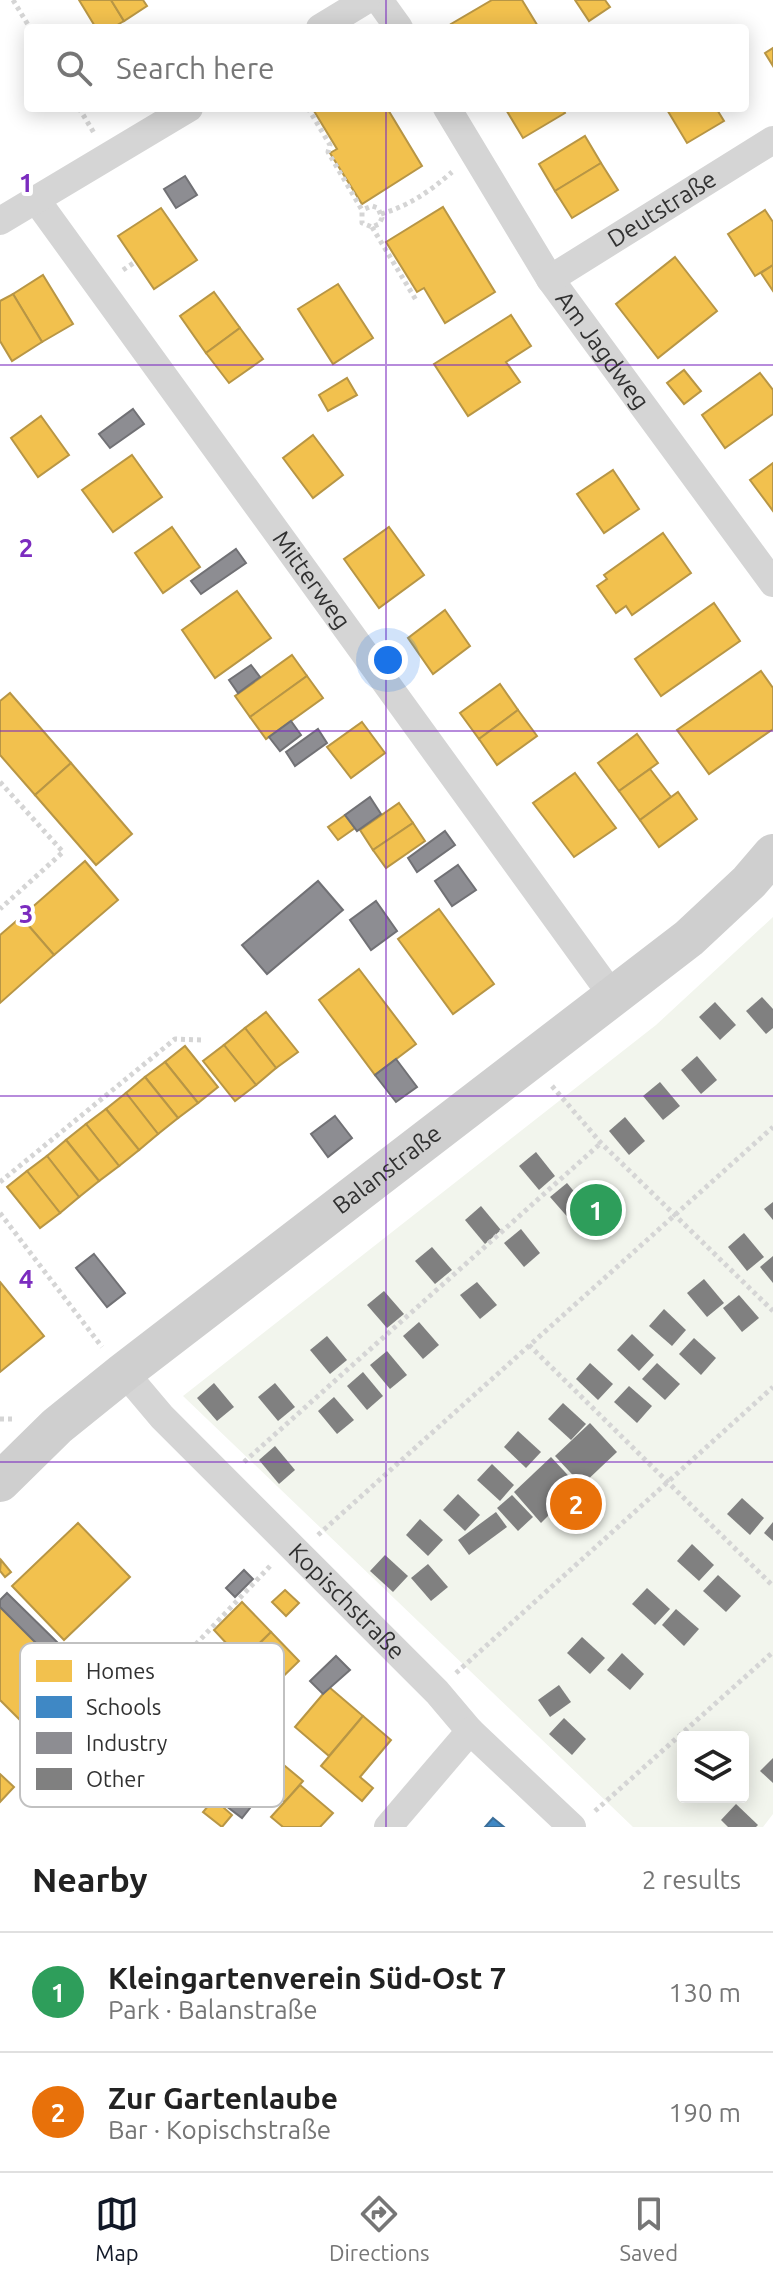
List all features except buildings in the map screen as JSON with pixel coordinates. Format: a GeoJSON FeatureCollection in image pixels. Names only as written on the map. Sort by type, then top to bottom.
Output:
{"type":"FeatureCollection","features":[{"type":"Feature","properties":{"kind":"street"},"geometry":{"type":"LineString","coordinates":[[327,24],[366,0]]}},
{"type":"Feature","properties":{"kind":"street"},"geometry":{"type":"LineString","coordinates":[[379,0],[396,24]]}},
{"type":"Feature","properties":{"kind":"street"},"geometry":{"type":"LineString","coordinates":[[0,221],[182,112]]}},
{"type":"Feature","properties":{"kind":"street","name":"Am Jagdweg"},"geometry":{"type":"LineString","coordinates":[[449,112],[550,279],[773,583]]}},
{"type":"Feature","properties":{"kind":"street","name":"Deutstraße"},"geometry":{"type":"LineString","coordinates":[[550,279],[773,140]]}},
{"type":"Feature","properties":{"kind":"street","name":"Mitterweg"},"geometry":{"type":"LineString","coordinates":[[37,201],[614,998]]}},
{"type":"Feature","properties":{"kind":"street","name":"Balanstraße"},"geometry":{"type":"LineString","coordinates":[[1,1479],[57,1426],[113,1360],[614,998],[704,925],[773,854]]}},
{"type":"Feature","properties":{"kind":"street","name":"Kopischstraße"},"geometry":{"type":"LineString","coordinates":[[113,1360],[162,1417],[437,1692],[470,1731],[572,1827]]}},
{"type":"Feature","properties":{"kind":"street"},"geometry":{"type":"LineString","coordinates":[[388,1827],[470,1731]]}},
{"type":"Feature","properties":{"kind":"path"},"geometry":{"type":"LineString","coordinates":[[13,0],[28,24]]}},
{"type":"Feature","properties":{"kind":"path"},"geometry":{"type":"LineString","coordinates":[[81,112],[99,141]]}},
{"type":"Feature","properties":{"kind":"path"},"geometry":{"type":"LineString","coordinates":[[310,112],[330,145],[328,152],[362,210],[362,223],[372,227],[416,300]]}},
{"type":"Feature","properties":{"kind":"path"},"geometry":{"type":"LineString","coordinates":[[381,214],[429,193],[476,156]]}},
{"type":"Feature","properties":{"kind":"path"},"geometry":{"type":"LineString","coordinates":[[362,210],[372,206],[381,214],[381,221],[372,227]]}},
{"type":"Feature","properties":{"kind":"path"},"geometry":{"type":"LineString","coordinates":[[0,909],[63,852],[1,785]]}},
{"type":"Feature","properties":{"kind":"path"},"geometry":{"type":"LineString","coordinates":[[0,1182],[175,1039],[201,1040]]}},
{"type":"Feature","properties":{"kind":"path"},"geometry":{"type":"LineString","coordinates":[[532,1060],[601,1143],[773,1311]]}},
{"type":"Feature","properties":{"kind":"path"},"geometry":{"type":"LineString","coordinates":[[323,1531],[773,1127]]}},
{"type":"Feature","properties":{"kind":"path"},"geometry":{"type":"LineString","coordinates":[[248,1458],[601,1143]]}},
{"type":"Feature","properties":{"kind":"path"},"geometry":{"type":"LineString","coordinates":[[0,1213],[113,1360]]}},
{"type":"Feature","properties":{"kind":"path"},"geometry":{"type":"LineString","coordinates":[[529,1345],[773,1586]]}},
{"type":"Feature","properties":{"kind":"path"},"geometry":{"type":"LineString","coordinates":[[464,1666],[773,1387]]}},
{"type":"Feature","properties":{"kind":"path"},"geometry":{"type":"LineString","coordinates":[[0,1419],[15,1419]]}},
{"type":"Feature","properties":{"kind":"path"},"geometry":{"type":"LineString","coordinates":[[197,1643],[291,1545]]}},
{"type":"Feature","properties":{"kind":"path"},"geometry":{"type":"LineString","coordinates":[[605,1801],[773,1652]]}},
{"type":"Feature","properties":{"kind":"shaded area"},"geometry":{"type":"Polygon","coordinates":[[[773,917],[773,1814],[763,1827],[633,1827],[183,1396],[656,1025],[773,917]]]}},
{"type":"Feature","properties":{"kind":"place","name":"Kleingartenverein Süd-Ost 7"},"geometry":{"type":"Point","coordinates":[596,1210]}},
{"type":"Feature","properties":{"kind":"place","name":"Zur Gartenlaube"},"geometry":{"type":"Point","coordinates":[576,1504]}}]}
